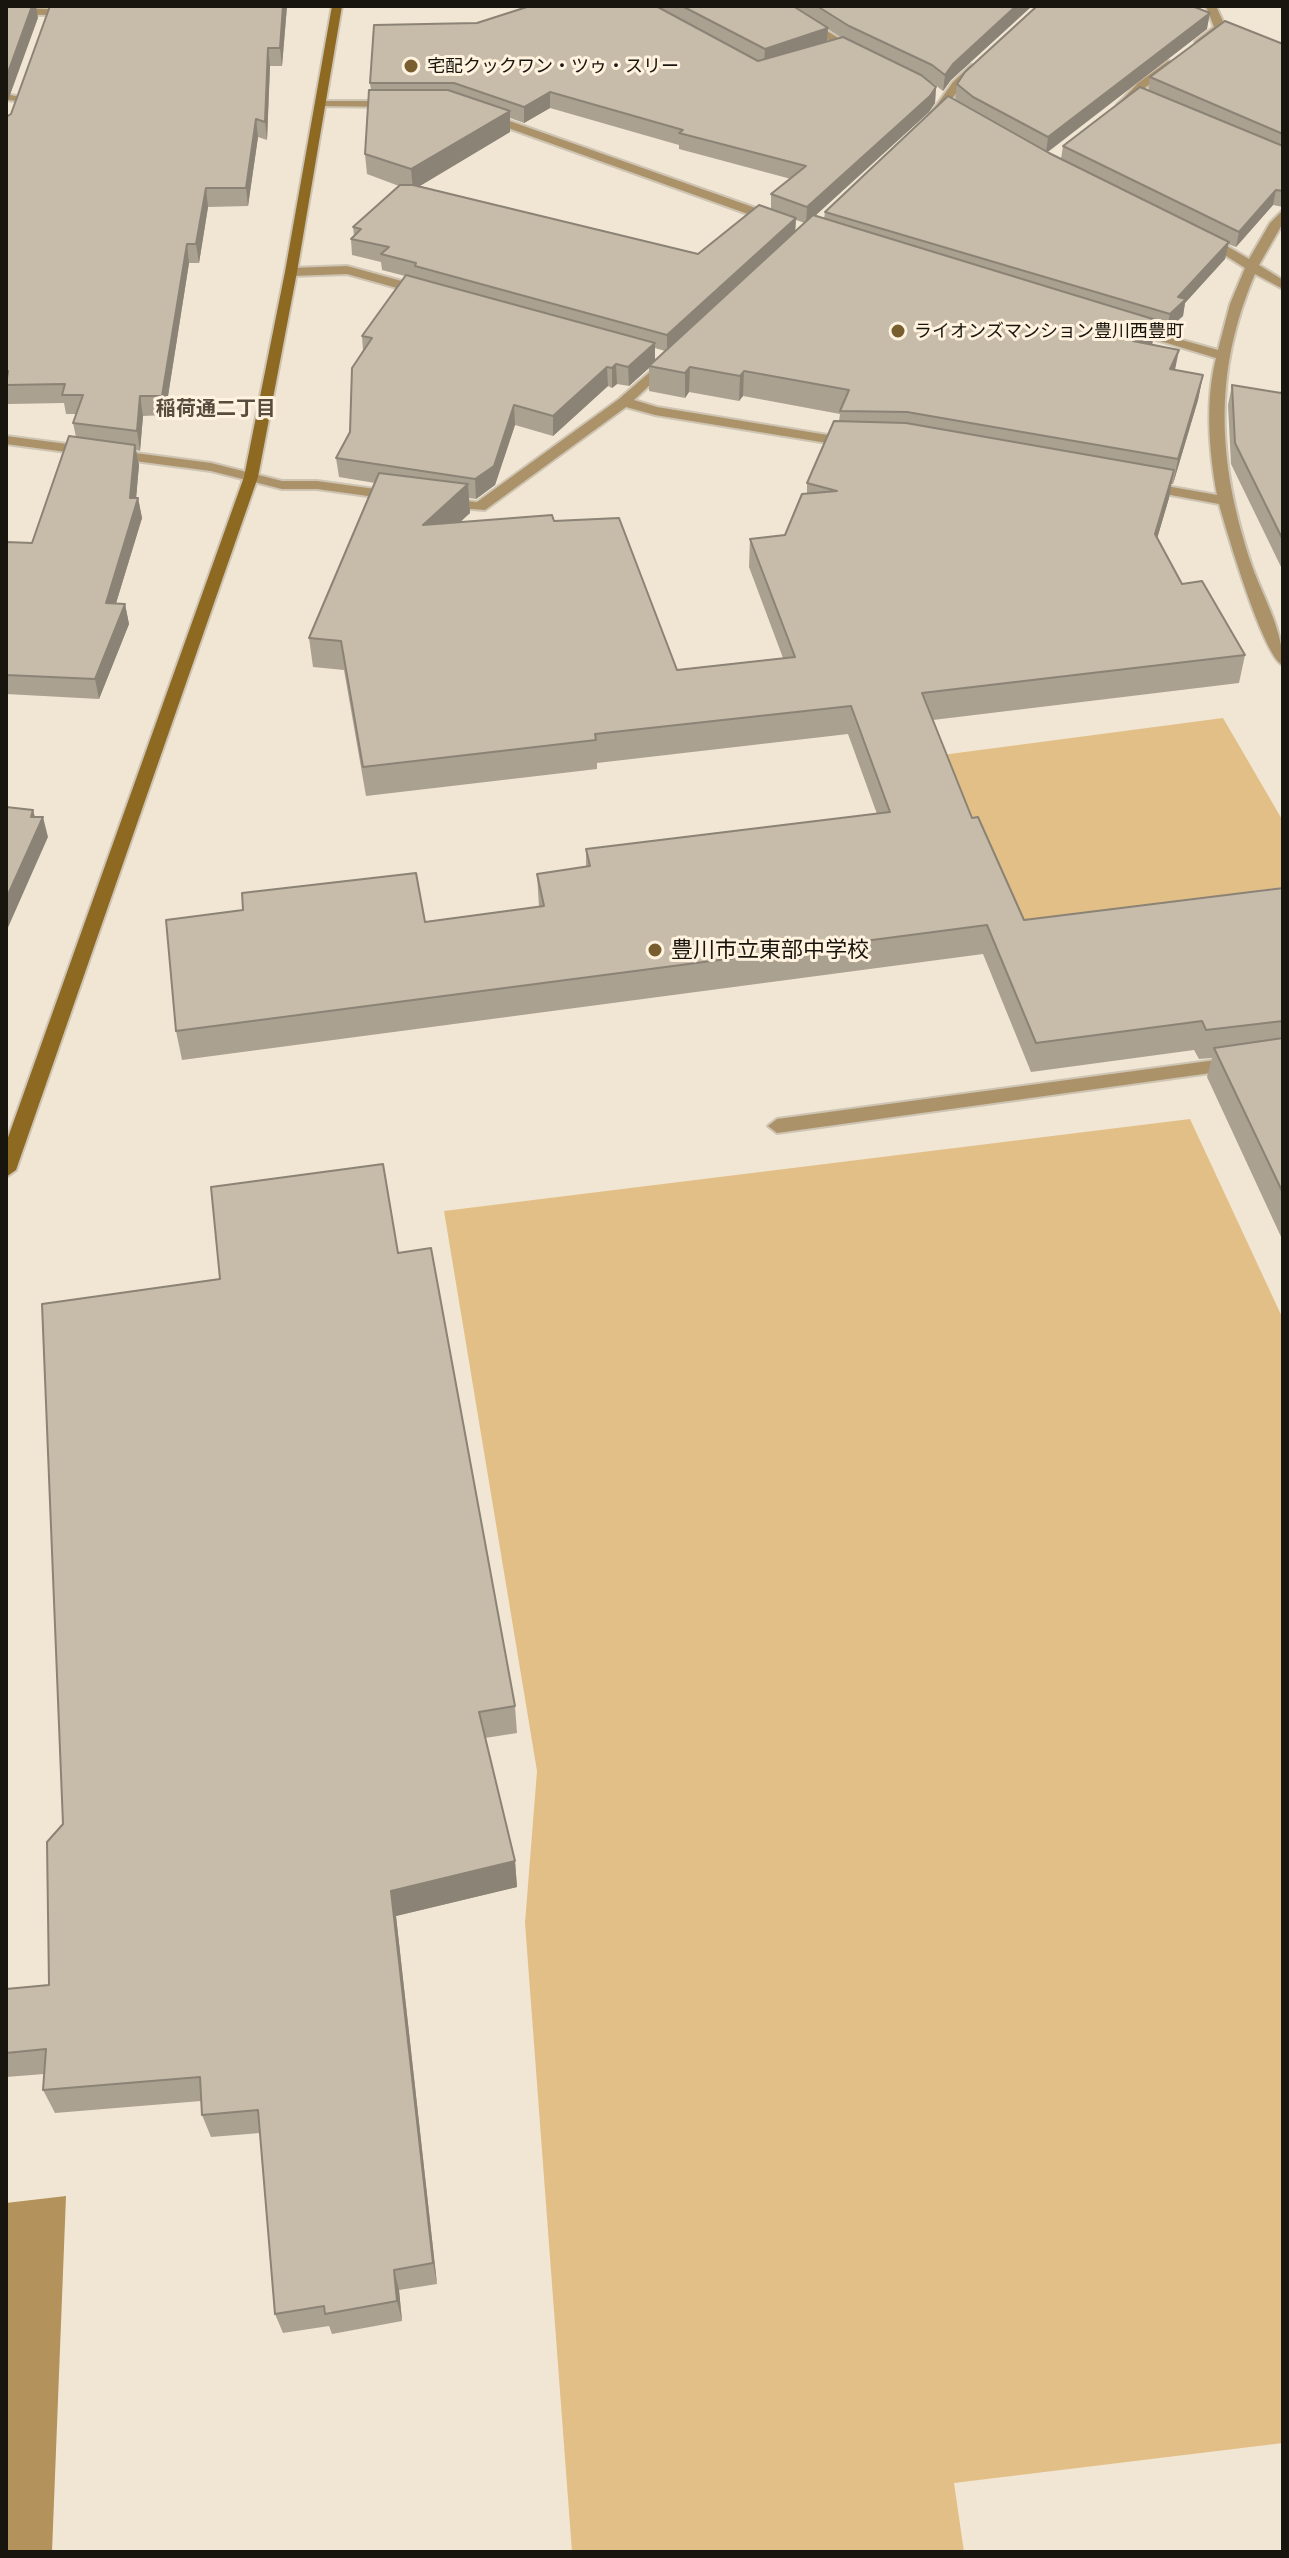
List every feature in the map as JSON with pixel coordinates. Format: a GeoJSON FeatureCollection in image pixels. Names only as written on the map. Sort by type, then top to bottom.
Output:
{"type":"FeatureCollection","features":[{"type":"Feature","properties":{"kind":"street"},"geometry":{"type":"LineString","coordinates":[[8,1158],[251,477],[291,272],[337,6]]}},
{"type":"Feature","properties":{"kind":"street"},"geometry":{"type":"LineString","coordinates":[[777,6],[870,59]]}},
{"type":"Feature","properties":{"kind":"street"},"geometry":{"type":"LineString","coordinates":[[1114,113],[1220,28],[1211,6]]}},
{"type":"Feature","properties":{"kind":"street"},"geometry":{"type":"LineString","coordinates":[[6,11],[50,9],[44,27]]}},
{"type":"Feature","properties":{"kind":"street"},"geometry":{"type":"LineString","coordinates":[[823,52],[843,46]]}},
{"type":"Feature","properties":{"kind":"street"},"geometry":{"type":"LineString","coordinates":[[923,127],[957,84],[989,55]]}},
{"type":"Feature","properties":{"kind":"street"},"geometry":{"type":"LineString","coordinates":[[13,101],[24,84]]}},
{"type":"Feature","properties":{"kind":"street"},"geometry":{"type":"LineString","coordinates":[[321,104],[408,104]]}},
{"type":"Feature","properties":{"kind":"street"},"geometry":{"type":"LineString","coordinates":[[479,114],[793,226]]}},
{"type":"Feature","properties":{"kind":"street"},"geometry":{"type":"LineString","coordinates":[[1283,214],[1262,242],[1221,355],[1215,446],[1225,501],[1242,563],[1283,660]]}},
{"type":"Feature","properties":{"kind":"street"},"geometry":{"type":"LineString","coordinates":[[1185,229],[1283,285]]}},
{"type":"Feature","properties":{"kind":"street"},"geometry":{"type":"LineString","coordinates":[[291,272],[347,270],[439,295]]}},
{"type":"Feature","properties":{"kind":"street"},"geometry":{"type":"LineString","coordinates":[[1108,323],[1221,355]]}},
{"type":"Feature","properties":{"kind":"street"},"geometry":{"type":"LineString","coordinates":[[435,501],[480,507],[624,402],[681,348]]}},
{"type":"Feature","properties":{"kind":"street"},"geometry":{"type":"LineString","coordinates":[[654,354],[669,359]]}},
{"type":"Feature","properties":{"kind":"street"},"geometry":{"type":"LineString","coordinates":[[624,402],[655,411],[839,443],[867,443]]}},
{"type":"Feature","properties":{"kind":"street"},"geometry":{"type":"LineString","coordinates":[[6,440],[211,467],[282,485],[317,485],[406,497]]}},
{"type":"Feature","properties":{"kind":"street"},"geometry":{"type":"LineString","coordinates":[[1133,484],[1225,501]]}},
{"type":"Feature","properties":{"kind":"street"},"geometry":{"type":"LineString","coordinates":[[777,1126],[1283,1057]]}},
{"type":"Feature","properties":{"kind":"shaded area"},"geometry":{"type":"Polygon","coordinates":[[[1223,718],[1283,821],[1283,887],[1016,923],[942,755],[1223,718]]]}},
{"type":"Feature","properties":{"kind":"shaded area"},"geometry":{"type":"Polygon","coordinates":[[[1190,1119],[1283,1319],[1283,2443],[954,2483],[964,2552],[572,2552],[525,1923],[537,1771],[444,1211],[1190,1119]]]}},
{"type":"Feature","properties":{"kind":"shaded area"},"geometry":{"type":"Polygon","coordinates":[[[66,2196],[52,2552],[6,2552],[6,2203],[66,2196]]]}},
{"type":"Feature","properties":{"kind":"building"},"geometry":{"type":"Polygon","coordinates":[[[6,6],[32,6],[6,78],[6,6]]]}},
{"type":"Feature","properties":{"kind":"building"},"geometry":{"type":"Polygon","coordinates":[[[50,6],[283,6],[280,48],[268,48],[265,122],[256,119],[246,188],[206,188],[196,244],[187,244],[162,396],[140,396],[137,431],[73,423],[83,395],[62,395],[65,384],[6,385],[6,117],[11,114],[50,6]]]}},
{"type":"Feature","properties":{"kind":"building"},"geometry":{"type":"Polygon","coordinates":[[[530,6],[656,6],[758,61],[843,37],[921,75],[936,87],[930,96],[807,207],[771,194],[806,166],[679,133],[683,130],[550,92],[524,107],[454,83],[370,83],[374,25],[477,23],[530,6]]]}},
{"type":"Feature","properties":{"kind":"building"},"geometry":{"type":"Polygon","coordinates":[[[682,6],[793,6],[828,28],[765,49],[682,6]]]}},
{"type":"Feature","properties":{"kind":"building"},"geometry":{"type":"Polygon","coordinates":[[[817,6],[1016,6],[945,75],[932,65],[849,26],[817,6]]]}},
{"type":"Feature","properties":{"kind":"building"},"geometry":{"type":"Polygon","coordinates":[[[1037,6],[1192,6],[1210,13],[1048,137],[973,97],[957,84],[965,72],[1037,6]]]}},
{"type":"Feature","properties":{"kind":"building"},"geometry":{"type":"Polygon","coordinates":[[[1225,21],[1283,44],[1283,134],[1150,77],[1225,21]]]}},
{"type":"Feature","properties":{"kind":"building"},"geometry":{"type":"Polygon","coordinates":[[[1140,87],[1283,146],[1283,191],[1276,190],[1239,232],[1063,146],[1140,87]]]}},
{"type":"Feature","properties":{"kind":"building"},"geometry":{"type":"Polygon","coordinates":[[[369,90],[448,90],[510,111],[411,169],[365,154],[369,90]]]}},
{"type":"Feature","properties":{"kind":"building"},"geometry":{"type":"Polygon","coordinates":[[[948,96],[1049,153],[1229,242],[1178,297],[1186,299],[1170,314],[825,212],[948,96]]]}},
{"type":"Feature","properties":{"kind":"building"},"geometry":{"type":"Polygon","coordinates":[[[400,185],[413,185],[698,254],[759,205],[796,218],[667,335],[415,266],[416,263],[381,254],[389,247],[351,239],[361,229],[353,227],[400,185]]]}},
{"type":"Feature","properties":{"kind":"building"},"geometry":{"type":"Polygon","coordinates":[[[813,215],[1156,320],[1133,341],[1179,350],[1170,369],[1203,375],[1178,459],[907,412],[840,411],[849,390],[744,371],[740,376],[690,367],[685,373],[649,366],[813,215]]]}},
{"type":"Feature","properties":{"kind":"building"},"geometry":{"type":"Polygon","coordinates":[[[406,275],[655,343],[628,367],[616,364],[612,368],[607,367],[553,416],[514,405],[494,466],[475,479],[336,458],[350,432],[352,368],[372,338],[362,336],[406,275]]]}},
{"type":"Feature","properties":{"kind":"building"},"geometry":{"type":"Polygon","coordinates":[[[1232,385],[1281,393],[1283,390],[1283,540],[1235,443],[1232,385]]]}},
{"type":"Feature","properties":{"kind":"building"},"geometry":{"type":"Polygon","coordinates":[[[834,421],[906,423],[1174,470],[1155,534],[1182,584],[1202,581],[1245,655],[922,693],[972,818],[978,817],[1024,920],[1283,888],[1283,1021],[1206,1030],[1202,1021],[1036,1043],[987,925],[176,1031],[166,920],[243,910],[242,893],[416,873],[425,922],[544,906],[537,874],[590,866],[586,849],[890,812],[851,706],[595,734],[596,740],[363,767],[341,641],[309,638],[379,473],[468,484],[423,525],[552,515],[554,521],[619,518],[677,670],[795,657],[750,539],[785,535],[802,494],[837,491],[807,483],[834,421]]]}},
{"type":"Feature","properties":{"kind":"building"},"geometry":{"type":"Polygon","coordinates":[[[69,436],[135,445],[130,498],[138,498],[106,603],[125,604],[95,679],[6,675],[6,542],[32,543],[69,436]]]}},
{"type":"Feature","properties":{"kind":"building"},"geometry":{"type":"Polygon","coordinates":[[[6,807],[33,810],[31,817],[43,817],[6,899],[6,807]]]}},
{"type":"Feature","properties":{"kind":"building"},"geometry":{"type":"Polygon","coordinates":[[[1283,1038],[1283,1193],[1214,1048],[1283,1038]]]}},
{"type":"Feature","properties":{"kind":"building"},"geometry":{"type":"Polygon","coordinates":[[[383,1164],[398,1253],[431,1248],[515,1706],[479,1712],[515,1861],[391,1891],[433,2263],[394,2270],[397,2301],[325,2314],[324,2306],[275,2314],[258,2110],[202,2115],[200,2077],[43,2090],[46,2049],[6,2053],[6,1989],[49,1985],[47,1842],[63,1824],[42,1304],[220,1279],[211,1187],[383,1164]]]}},
{"type":"Feature","properties":{"kind":"place","name":"宅配クックワン・ツゥ・スリー"},"geometry":{"type":"Point","coordinates":[411,66]}},
{"type":"Feature","properties":{"kind":"place","name":"ライオンズマンション豊川西豊町"},"geometry":{"type":"Point","coordinates":[898,331]}},
{"type":"Feature","properties":{"kind":"place","name":"豊川市立東部中学校"},"geometry":{"type":"Point","coordinates":[655,950]}},
{"type":"Feature","properties":{"kind":"district","name":"稲荷通二丁目"},"geometry":{"type":"Point","coordinates":[216,409]}}]}
